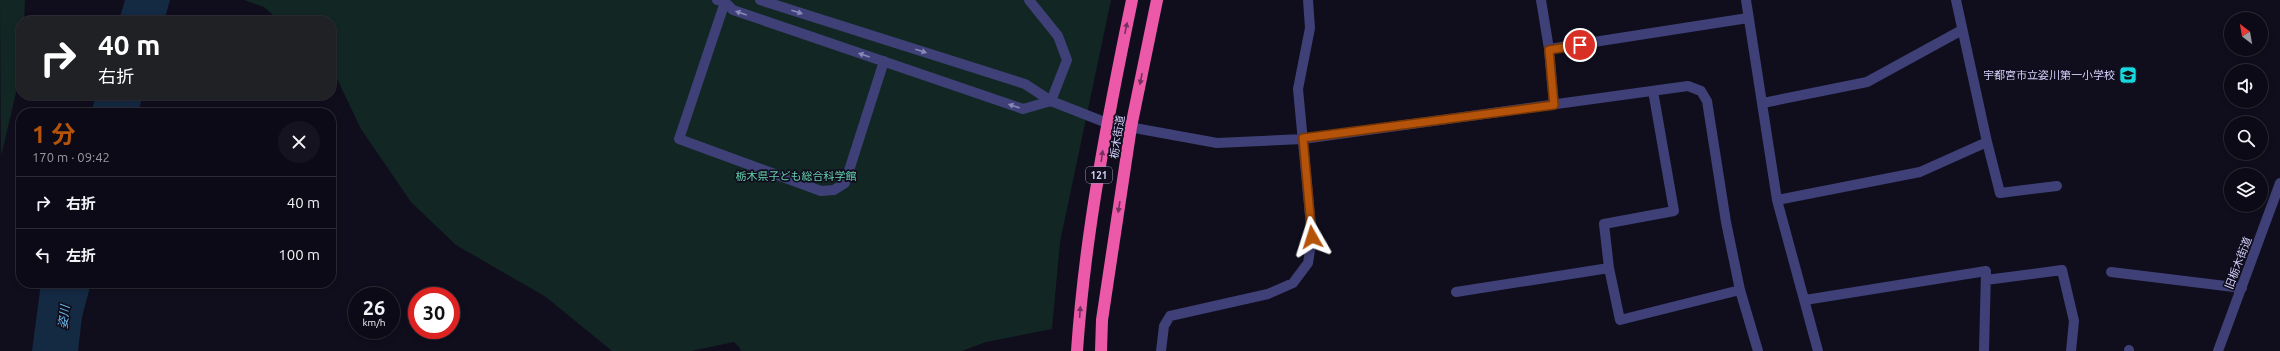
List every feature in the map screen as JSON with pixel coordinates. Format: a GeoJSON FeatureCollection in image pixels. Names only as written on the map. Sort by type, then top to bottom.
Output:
{"type":"FeatureCollection","features":[{"type":"Feature","properties":{"kind":"highway","name":"栃木街道"},"geometry":{"type":"LineString","coordinates":[[1077,351],[1080,305],[1107,122],[1132,0]]}},
{"type":"Feature","properties":{"kind":"highway","name":"栃木街道"},"geometry":{"type":"LineString","coordinates":[[1101,351],[1102,320],[1131,127],[1157,0]]}},
{"type":"Feature","properties":{"kind":"street"},"geometry":{"type":"LineString","coordinates":[[760,0],[1025,84],[1051,101],[1107,122],[1217,143],[1303,138],[1688,86],[1701,91],[1708,101],[1726,222],[1740,290],[1758,351]]}},
{"type":"Feature","properties":{"kind":"street"},"geometry":{"type":"LineString","coordinates":[[1029,0],[1058,36],[1067,60],[1051,101]]}},
{"type":"Feature","properties":{"kind":"street"},"geometry":{"type":"LineString","coordinates":[[1160,351],[1164,326],[1170,316],[1268,294],[1293,283],[1308,263],[1312,237],[1298,89],[1310,28],[1308,0]]}},
{"type":"Feature","properties":{"kind":"street"},"geometry":{"type":"LineString","coordinates":[[1541,0],[1549,50],[1554,105]]}},
{"type":"Feature","properties":{"kind":"street"},"geometry":{"type":"LineString","coordinates":[[1746,0],[1777,200],[1818,351]]}},
{"type":"Feature","properties":{"kind":"street"},"geometry":{"type":"LineString","coordinates":[[1956,0],[1987,142],[2000,193],[2057,186]]}},
{"type":"Feature","properties":{"kind":"street"},"geometry":{"type":"LineString","coordinates":[[884,61],[845,183],[834,190],[821,191],[678,139],[721,1],[733,10],[884,61],[1023,109],[1051,101]]}},
{"type":"Feature","properties":{"kind":"street"},"geometry":{"type":"LineString","coordinates":[[1549,50],[1748,18]]}},
{"type":"Feature","properties":{"kind":"street"},"geometry":{"type":"LineString","coordinates":[[1763,103],[1867,82],[1962,30]]}},
{"type":"Feature","properties":{"kind":"street"},"geometry":{"type":"LineString","coordinates":[[1653,91],[1674,211],[1604,224],[1609,268],[1620,320],[1740,290]]}},
{"type":"Feature","properties":{"kind":"street"},"geometry":{"type":"LineString","coordinates":[[1777,200],[1920,172],[1987,142]]}},
{"type":"Feature","properties":{"kind":"street","name":"旧栃木街道"},"geometry":{"type":"LineString","coordinates":[[2218,351],[2280,183]]}},
{"type":"Feature","properties":{"kind":"street"},"geometry":{"type":"LineString","coordinates":[[1456,292],[1609,268]]}},
{"type":"Feature","properties":{"kind":"street"},"geometry":{"type":"LineString","coordinates":[[1986,280],[2062,270],[2074,321],[2071,351]]}},
{"type":"Feature","properties":{"kind":"street"},"geometry":{"type":"LineString","coordinates":[[1804,300],[1986,271],[1984,351]]}},
{"type":"Feature","properties":{"kind":"street"},"geometry":{"type":"LineString","coordinates":[[2111,272],[2242,288]]}},
{"type":"Feature","properties":{"kind":"green space"},"geometry":{"type":"Polygon","coordinates":[[[0,0],[25,0],[24,16],[16,16],[16,93],[1,156],[0,0]]]}},
{"type":"Feature","properties":{"kind":"green space","name":"栃木県子ども総合科学館"},"geometry":{"type":"Polygon","coordinates":[[[244,0],[1111,0],[1060,242],[1052,329],[986,342],[962,351],[741,351],[734,342],[691,351],[612,351],[546,297],[456,245],[411,202],[361,129],[336,76],[336,16],[274,16],[264,7],[244,0]]]}},
{"type":"Feature","properties":{"kind":"water"},"geometry":{"type":"Polygon","coordinates":[[[125,0],[170,0],[165,16],[120,16],[125,0]]]}},
{"type":"Feature","properties":{"kind":"water"},"geometry":{"type":"Polygon","coordinates":[[[95,100],[142,100],[139,108],[92,108],[95,100]]]}},
{"type":"Feature","properties":{"kind":"water","name":"姿川"},"geometry":{"type":"Polygon","coordinates":[[[40,288],[90,288],[82,317],[78,351],[32,351],[40,288]]]}},
{"type":"Feature","properties":{"kind":"place","name":"宇都宮市立姿川第一小学校"},"geometry":{"type":"Point","coordinates":[2128,75]}},
{"type":"Feature","properties":{"kind":"route"},"geometry":{"type":"LineString","coordinates":[[1312,237],[1303,138],[1554,105],[1549,50],[1580,45]]}}]}
